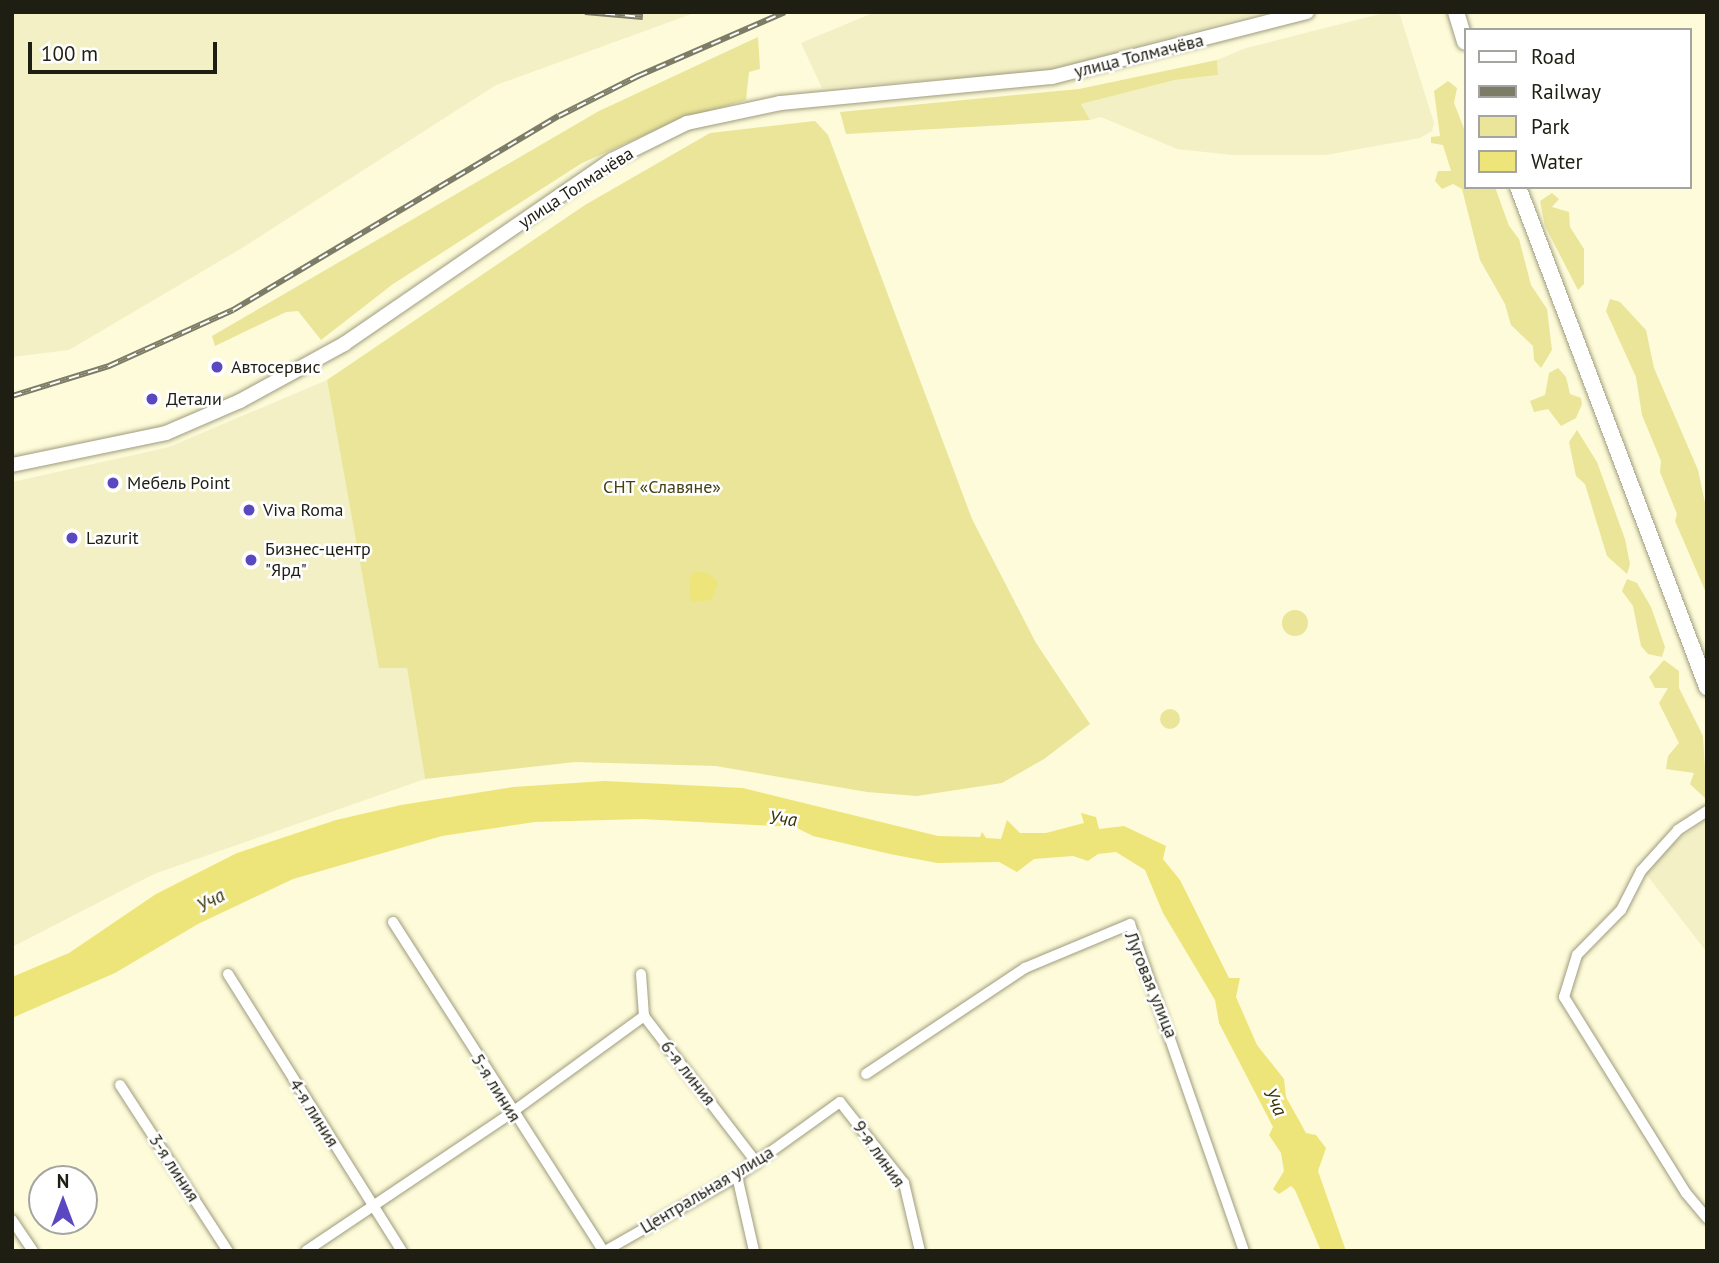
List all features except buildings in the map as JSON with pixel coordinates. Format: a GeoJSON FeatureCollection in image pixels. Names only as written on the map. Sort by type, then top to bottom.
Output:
{"type":"FeatureCollection","features":[{"type":"Feature","properties":{"kind":"main road"},"geometry":{"type":"LineString","coordinates":[[1455,17],[1464,40]]}},
{"type":"Feature","properties":{"kind":"main road"},"geometry":{"type":"LineString","coordinates":[[1519,189],[1707,687]]}},
{"type":"Feature","properties":{"kind":"street","name":"улица Толмачёва"},"geometry":{"type":"LineString","coordinates":[[12,465],[166,433],[240,401],[344,344],[612,160],[687,123],[767,105],[1052,78],[1307,12]]}},
{"type":"Feature","properties":{"kind":"street"},"geometry":{"type":"LineString","coordinates":[[1707,811],[1678,830],[1641,871],[1621,910],[1577,956],[1564,998],[1686,1193],[1707,1217]]}},
{"type":"Feature","properties":{"kind":"street","name":"5-я линия"},"geometry":{"type":"LineString","coordinates":[[393,922],[511,1113],[604,1251]]}},
{"type":"Feature","properties":{"kind":"street","name":"Луговая улица"},"geometry":{"type":"LineString","coordinates":[[866,1074],[1026,968],[1130,924],[1244,1251]]}},
{"type":"Feature","properties":{"kind":"street","name":"4-я линия"},"geometry":{"type":"LineString","coordinates":[[228,974],[402,1251]]}},
{"type":"Feature","properties":{"kind":"street"},"geometry":{"type":"LineString","coordinates":[[306,1251],[511,1113],[644,1016],[640,974]]}},
{"type":"Feature","properties":{"kind":"street","name":"6-я линия"},"geometry":{"type":"LineString","coordinates":[[644,1016],[757,1163]]}},
{"type":"Feature","properties":{"kind":"street","name":"3-я линия"},"geometry":{"type":"LineString","coordinates":[[120,1085],[228,1251]]}},
{"type":"Feature","properties":{"kind":"street","name":"Центральная улица"},"geometry":{"type":"LineString","coordinates":[[604,1251],[737,1176],[840,1102]]}},
{"type":"Feature","properties":{"kind":"street","name":"9-я линия"},"geometry":{"type":"LineString","coordinates":[[840,1102],[904,1183],[920,1251]]}},
{"type":"Feature","properties":{"kind":"street"},"geometry":{"type":"LineString","coordinates":[[737,1176],[754,1251]]}},
{"type":"Feature","properties":{"kind":"street"},"geometry":{"type":"LineString","coordinates":[[12,1220],[33,1251]]}},
{"type":"Feature","properties":{"kind":"shaded area"},"geometry":{"type":"Polygon","coordinates":[[[12,12],[697,12],[496,85],[242,248],[69,350],[12,357],[12,12]]]}},
{"type":"Feature","properties":{"kind":"shaded area"},"geometry":{"type":"Polygon","coordinates":[[[875,12],[1262,12],[1044,72],[822,88],[801,43],[875,12]]]}},
{"type":"Feature","properties":{"kind":"shaded area"},"geometry":{"type":"Polygon","coordinates":[[[1388,12],[1400,15],[1434,123],[1432,131],[1420,138],[1326,155],[1232,155],[1177,149],[1101,117],[1090,120],[1081,104],[1175,80],[1218,75],[1217,60],[1246,48],[1388,12]]]}},
{"type":"Feature","properties":{"kind":"shaded area"},"geometry":{"type":"Polygon","coordinates":[[[327,380],[379,667],[407,668],[425,779],[154,874],[12,947],[12,482],[169,447],[327,380]]]}},
{"type":"Feature","properties":{"kind":"shaded area"},"geometry":{"type":"Polygon","coordinates":[[[1707,819],[1706,951],[1646,874],[1665,849],[1707,819]]]}},
{"type":"Feature","properties":{"kind":"green space"},"geometry":{"type":"Polygon","coordinates":[[[758,37],[760,69],[749,72],[746,100],[678,120],[582,163],[393,284],[321,340],[298,311],[286,312],[215,346],[212,336],[599,111],[758,37]]]}},
{"type":"Feature","properties":{"kind":"green space"},"geometry":{"type":"Polygon","coordinates":[[[1217,60],[1218,75],[1175,80],[1081,104],[1090,120],[846,134],[840,112],[1079,89],[1217,60]]]}},
{"type":"Feature","properties":{"kind":"green space"},"geometry":{"type":"Polygon","coordinates":[[[1448,81],[1457,88],[1454,103],[1464,128],[1464,189],[1496,189],[1509,226],[1519,239],[1531,285],[1547,309],[1552,350],[1541,368],[1534,360],[1533,346],[1511,325],[1505,304],[1480,260],[1462,189],[1453,184],[1442,189],[1435,181],[1438,171],[1451,171],[1443,145],[1431,143],[1431,137],[1440,136],[1434,91],[1448,81]]]}},
{"type":"Feature","properties":{"kind":"green space","name":"СНТ «Славяне»"},"geometry":{"type":"Polygon","coordinates":[[[815,121],[828,135],[972,519],[1036,643],[1090,724],[1044,759],[1002,783],[917,796],[867,792],[716,766],[575,762],[425,779],[407,668],[379,668],[327,380],[585,205],[710,133],[815,121]]]}},
{"type":"Feature","properties":{"kind":"green space"},"geometry":{"type":"Polygon","coordinates":[[[1552,193],[1559,199],[1552,207],[1569,212],[1570,227],[1584,249],[1584,284],[1578,290],[1545,226],[1540,201],[1552,193]]]}},
{"type":"Feature","properties":{"kind":"green space"},"geometry":{"type":"Polygon","coordinates":[[[1610,299],[1620,302],[1646,330],[1654,368],[1698,470],[1707,512],[1707,595],[1675,521],[1677,514],[1660,472],[1661,461],[1642,415],[1636,377],[1606,311],[1610,299]]]}},
{"type":"Feature","properties":{"kind":"green space"},"geometry":{"type":"Polygon","coordinates":[[[1558,368],[1566,377],[1570,394],[1581,398],[1582,404],[1576,418],[1561,426],[1548,409],[1534,412],[1530,401],[1545,395],[1549,373],[1558,368]]]}},
{"type":"Feature","properties":{"kind":"green space"},"geometry":{"type":"Polygon","coordinates":[[[1577,430],[1597,462],[1625,539],[1630,564],[1627,574],[1607,556],[1585,484],[1576,476],[1569,442],[1577,430]]]}},
{"type":"Feature","properties":{"kind":"green space"},"geometry":{"type":"Polygon","coordinates":[[[1627,579],[1637,583],[1651,607],[1665,647],[1662,657],[1648,654],[1641,646],[1633,606],[1622,591],[1627,579]]]}},
{"type":"Feature","properties":{"kind":"green space"},"geometry":{"type":"Polygon","coordinates":[[[1295,610],[1304,614],[1308,623],[1304,632],[1295,636],[1286,632],[1282,623],[1286,614],[1295,610]]]}},
{"type":"Feature","properties":{"kind":"green space"},"geometry":{"type":"Polygon","coordinates":[[[1664,660],[1679,671],[1679,688],[1703,736],[1707,800],[1690,784],[1694,773],[1666,769],[1668,756],[1679,743],[1659,703],[1668,688],[1655,688],[1649,677],[1664,660]]]}},
{"type":"Feature","properties":{"kind":"green space"},"geometry":{"type":"Polygon","coordinates":[[[1166,709],[1174,709],[1180,719],[1174,729],[1166,729],[1160,723],[1160,715],[1166,709]]]}},
{"type":"Feature","properties":{"kind":"water"},"geometry":{"type":"Polygon","coordinates":[[[694,572],[708,573],[718,582],[711,600],[691,602],[689,580],[694,572]]]}},
{"type":"Feature","properties":{"kind":"water","name":"Уча"},"geometry":{"type":"Polygon","coordinates":[[[605,781],[743,788],[938,836],[980,837],[982,832],[986,838],[1001,839],[1007,820],[1020,833],[1046,833],[1084,823],[1081,813],[1096,817],[1099,829],[1124,826],[1166,846],[1163,859],[1180,880],[1229,978],[1240,978],[1236,997],[1257,1045],[1284,1079],[1286,1097],[1306,1133],[1316,1135],[1326,1148],[1318,1171],[1346,1251],[1321,1251],[1295,1190],[1291,1186],[1279,1194],[1273,1189],[1284,1171],[1281,1153],[1269,1135],[1273,1127],[1219,1023],[1215,1000],[1163,913],[1145,870],[1116,852],[1098,854],[1088,861],[1073,856],[1034,859],[1017,872],[999,862],[937,863],[890,854],[813,836],[795,827],[642,819],[535,822],[442,836],[293,879],[198,924],[115,973],[12,1018],[12,977],[69,953],[156,894],[237,853],[336,820],[401,805],[513,787],[605,781]]]}},
{"type":"Feature","properties":{"kind":"railway"},"geometry":{"type":"LineString","coordinates":[[585,12],[643,17]]}},
{"type":"Feature","properties":{"kind":"railway"},"geometry":{"type":"LineString","coordinates":[[12,396],[109,366],[233,310],[559,116],[638,76],[785,12]]}},
{"type":"Feature","properties":{"kind":"place","name":"Автосервис"},"geometry":{"type":"Point","coordinates":[217,367]}},
{"type":"Feature","properties":{"kind":"place","name":"Детали"},"geometry":{"type":"Point","coordinates":[152,399]}},
{"type":"Feature","properties":{"kind":"place","name":"Мебель Point"},"geometry":{"type":"Point","coordinates":[113,483]}},
{"type":"Feature","properties":{"kind":"place","name":"Viva Roma"},"geometry":{"type":"Point","coordinates":[249,510]}},
{"type":"Feature","properties":{"kind":"place","name":"Lazurit"},"geometry":{"type":"Point","coordinates":[72,538]}},
{"type":"Feature","properties":{"kind":"place","name":"Бизнес-центр \"Ярд\""},"geometry":{"type":"Point","coordinates":[251,560]}}]}
